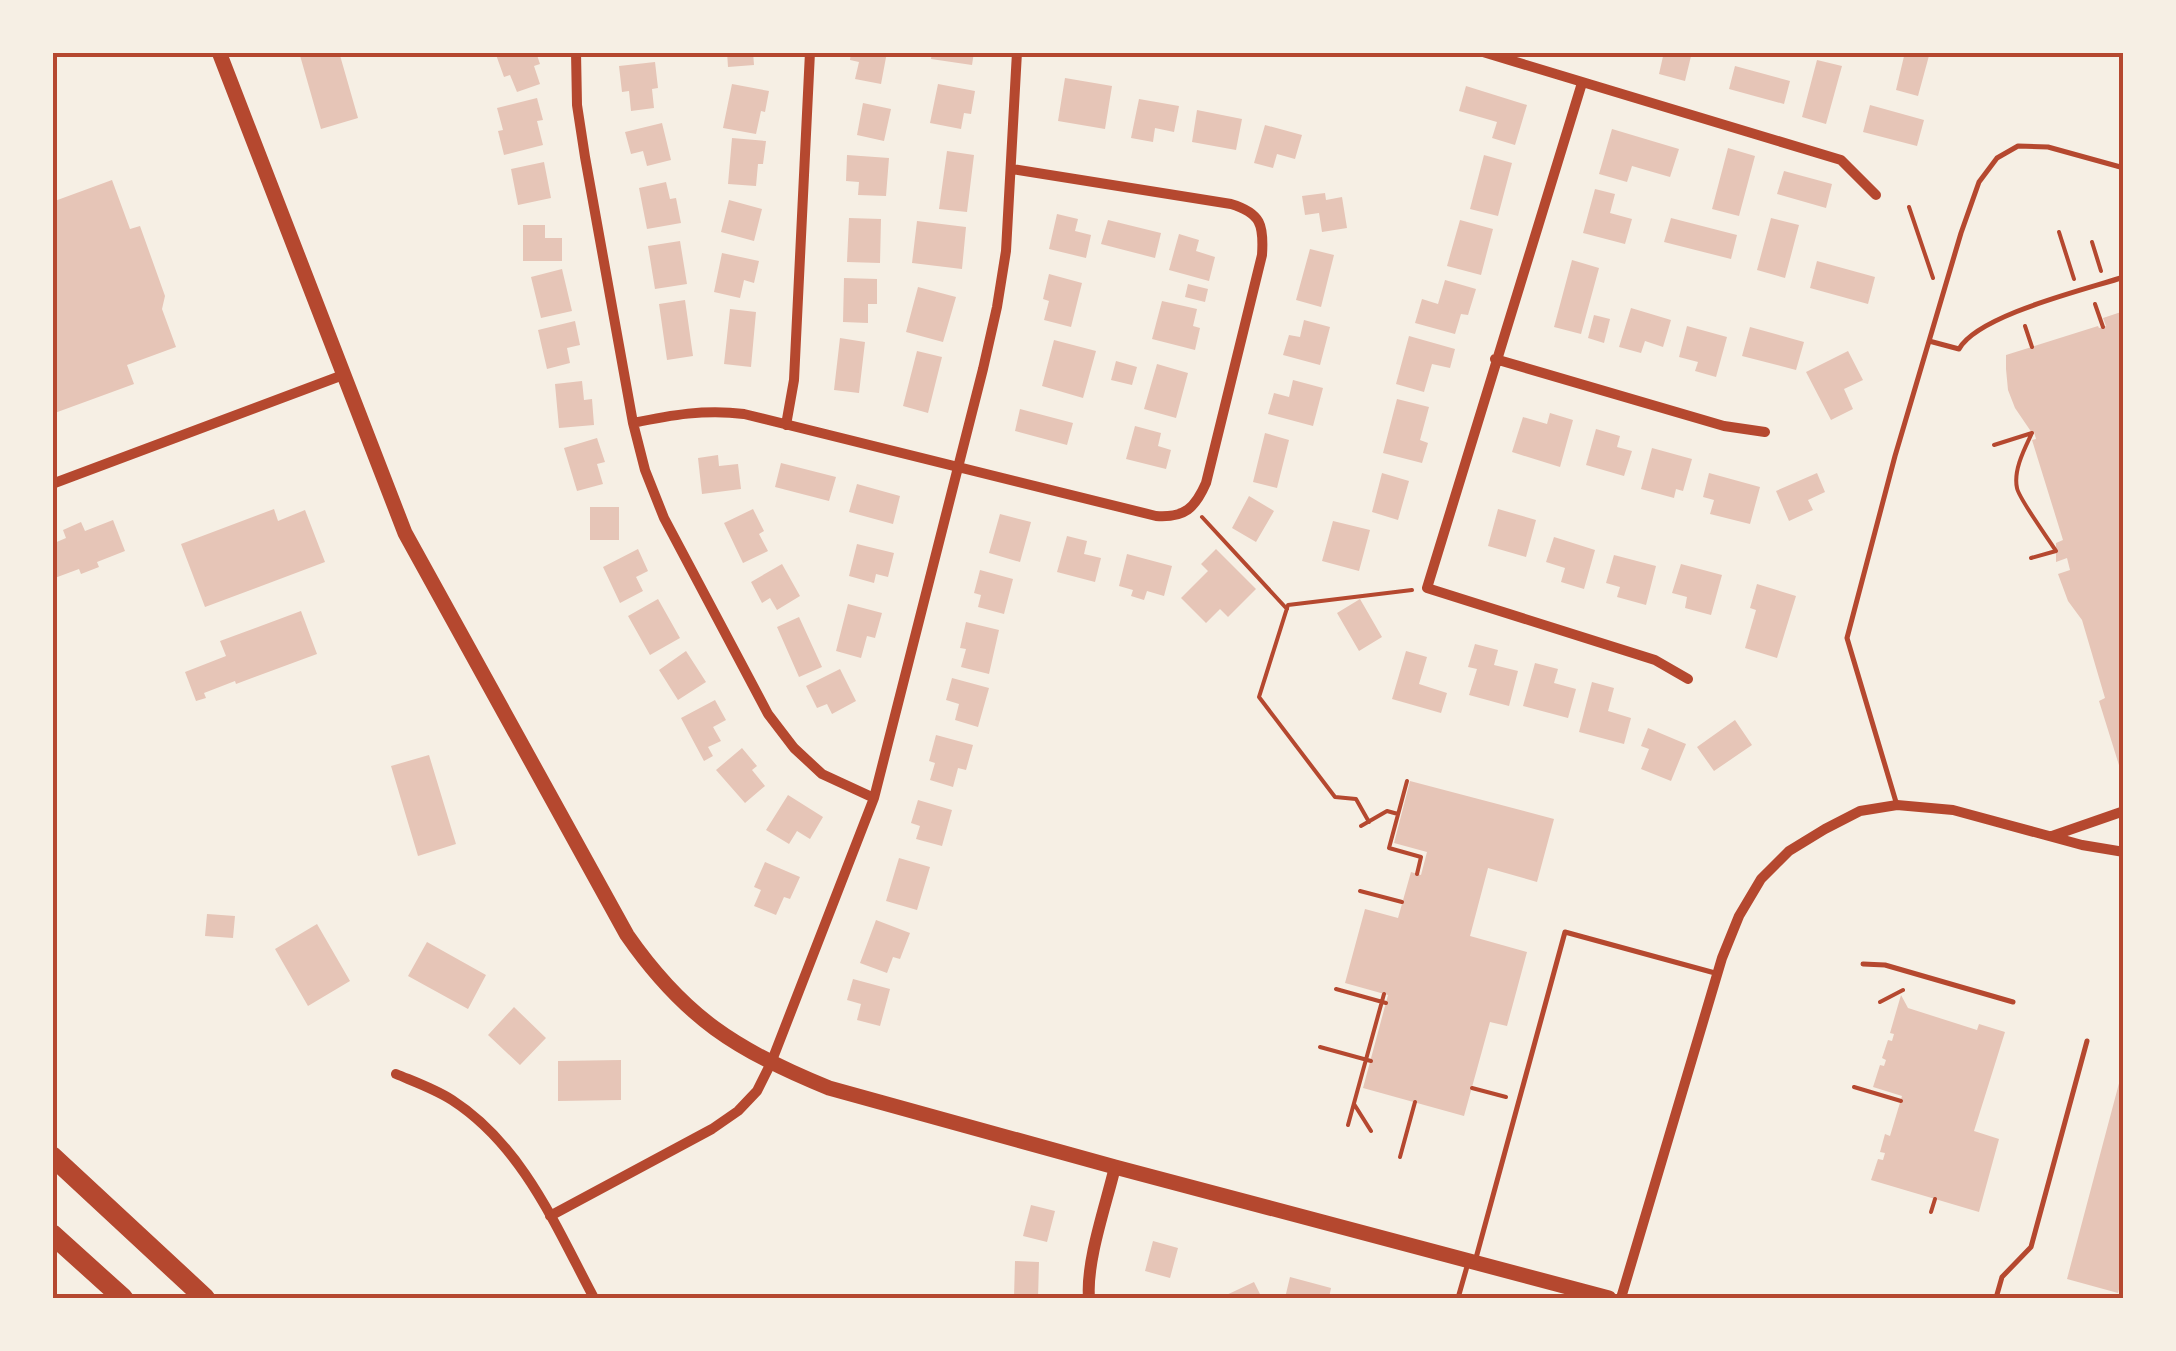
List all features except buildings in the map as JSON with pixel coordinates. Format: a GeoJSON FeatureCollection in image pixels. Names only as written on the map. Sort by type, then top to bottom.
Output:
{"type":"FeatureCollection","features":[{"type":"Feature","properties":{"kind":"highway"},"geometry":{"type":"LineString","coordinates":[[52,1156],[205,1298]]}},
{"type":"Feature","properties":{"kind":"highway"},"geometry":{"type":"LineString","coordinates":[[52,1234],[123,1298]]}},
{"type":"Feature","properties":{"kind":"main road"},"geometry":{"type":"LineString","coordinates":[[219,52],[405,532],[627,935],[672,994],[736,1044],[829,1088],[1589,1296],[1609,1298]]}},
{"type":"Feature","properties":{"kind":"street"},"geometry":{"type":"LineString","coordinates":[[576,52],[584,157],[632,423],[664,518],[768,714],[794,748],[822,774],[874,798]]}},
{"type":"Feature","properties":{"kind":"street"},"geometry":{"type":"LineString","coordinates":[[786,425],[794,380],[810,52]]}},
{"type":"Feature","properties":{"kind":"street"},"geometry":{"type":"LineString","coordinates":[[550,1216],[738,1111],[756,1092],[772,1063],[874,798],[997,308],[1006,251],[1017,52]]}},
{"type":"Feature","properties":{"kind":"street"},"geometry":{"type":"LineString","coordinates":[[1483,52],[1841,160],[1876,195]]}},
{"type":"Feature","properties":{"kind":"street"},"geometry":{"type":"LineString","coordinates":[[1582,83],[1426,588],[1654,660],[1688,678]]}},
{"type":"Feature","properties":{"kind":"street"},"geometry":{"type":"LineString","coordinates":[[632,423],[716,410],[744,414],[1156,516],[1172,517],[1186,512],[1198,500],[1206,483],[1262,255],[1260,220],[1247,208],[1231,204],[1012,169]]}},
{"type":"Feature","properties":{"kind":"street"},"geometry":{"type":"LineString","coordinates":[[1495,359],[1724,426],[1765,432]]}},
{"type":"Feature","properties":{"kind":"street"},"geometry":{"type":"LineString","coordinates":[[52,484],[343,376]]}},
{"type":"Feature","properties":{"kind":"street"},"geometry":{"type":"LineString","coordinates":[[1621,1298],[1739,916],[1761,880],[1790,851],[1860,811],[1897,805],[1954,810],[2082,845],[2124,852]]}},
{"type":"Feature","properties":{"kind":"street"},"geometry":{"type":"LineString","coordinates":[[2052,836],[2124,812]]}},
{"type":"Feature","properties":{"kind":"street"},"geometry":{"type":"LineString","coordinates":[[396,1074],[440,1093],[479,1120],[504,1145],[525,1172],[594,1298]]}},
{"type":"Feature","properties":{"kind":"street"},"geometry":{"type":"LineString","coordinates":[[1089,1298],[1096,1243],[1115,1167]]}},
{"type":"Feature","properties":{"kind":"lane"},"geometry":{"type":"LineString","coordinates":[[1897,805],[1846,638],[1960,234],[1979,182],[1996,158],[2018,146],[2048,146],[2124,168]]}},
{"type":"Feature","properties":{"kind":"lane"},"geometry":{"type":"LineString","coordinates":[[1929,340],[1958,349],[1964,339],[2004,317],[2124,278]]}},
{"type":"Feature","properties":{"kind":"lane"},"geometry":{"type":"LineString","coordinates":[[1458,1298],[1519,1101],[1565,932],[1718,974]]}},
{"type":"Feature","properties":{"kind":"lane"},"geometry":{"type":"LineString","coordinates":[[1863,964],[1886,964],[2012,1002]]}},
{"type":"Feature","properties":{"kind":"lane"},"geometry":{"type":"LineString","coordinates":[[1996,1298],[2002,1277],[2031,1247],[2087,1041]]}},
{"type":"Feature","properties":{"kind":"path"},"geometry":{"type":"LineString","coordinates":[[1910,207],[1934,278]]}},
{"type":"Feature","properties":{"kind":"path"},"geometry":{"type":"LineString","coordinates":[[2059,232],[2074,279]]}},
{"type":"Feature","properties":{"kind":"path"},"geometry":{"type":"LineString","coordinates":[[2092,242],[2100,270]]}},
{"type":"Feature","properties":{"kind":"path"},"geometry":{"type":"LineString","coordinates":[[2095,304],[2104,327]]}},
{"type":"Feature","properties":{"kind":"path"},"geometry":{"type":"LineString","coordinates":[[2025,326],[2032,347]]}},
{"type":"Feature","properties":{"kind":"path"},"geometry":{"type":"LineString","coordinates":[[1994,445],[2032,433],[2020,464],[2017,489],[2056,551],[2030,558]]}},
{"type":"Feature","properties":{"kind":"path"},"geometry":{"type":"LineString","coordinates":[[2009,491],[2017,489]]}},
{"type":"Feature","properties":{"kind":"path"},"geometry":{"type":"LineString","coordinates":[[1192,506],[1287,609]]}},
{"type":"Feature","properties":{"kind":"path"},"geometry":{"type":"LineString","coordinates":[[1369,822],[1356,800],[1335,797],[1259,696],[1288,605],[1426,588]]}},
{"type":"Feature","properties":{"kind":"path"},"geometry":{"type":"LineString","coordinates":[[1407,781],[1389,848],[1422,857],[1417,874]]}},
{"type":"Feature","properties":{"kind":"path"},"geometry":{"type":"LineString","coordinates":[[1361,826],[1387,810],[1398,814]]}},
{"type":"Feature","properties":{"kind":"path"},"geometry":{"type":"LineString","coordinates":[[1360,891],[1402,902]]}},
{"type":"Feature","properties":{"kind":"path"},"geometry":{"type":"LineString","coordinates":[[1336,989],[1384,1002]]}},
{"type":"Feature","properties":{"kind":"path"},"geometry":{"type":"LineString","coordinates":[[1880,1002],[1904,990]]}},
{"type":"Feature","properties":{"kind":"path"},"geometry":{"type":"LineString","coordinates":[[1348,1125],[1384,994]]}},
{"type":"Feature","properties":{"kind":"path"},"geometry":{"type":"LineString","coordinates":[[1320,1047],[1368,1060]]}},
{"type":"Feature","properties":{"kind":"path"},"geometry":{"type":"LineString","coordinates":[[1854,1087],[1900,1101]]}},
{"type":"Feature","properties":{"kind":"path"},"geometry":{"type":"LineString","coordinates":[[1472,1088],[1519,1101]]}},
{"type":"Feature","properties":{"kind":"path"},"geometry":{"type":"LineString","coordinates":[[1400,1157],[1414,1102]]}},
{"type":"Feature","properties":{"kind":"path"},"geometry":{"type":"LineString","coordinates":[[1354,1104],[1371,1132]]}},
{"type":"Feature","properties":{"kind":"path"},"geometry":{"type":"LineString","coordinates":[[1931,1212],[1935,1199]]}}]}
